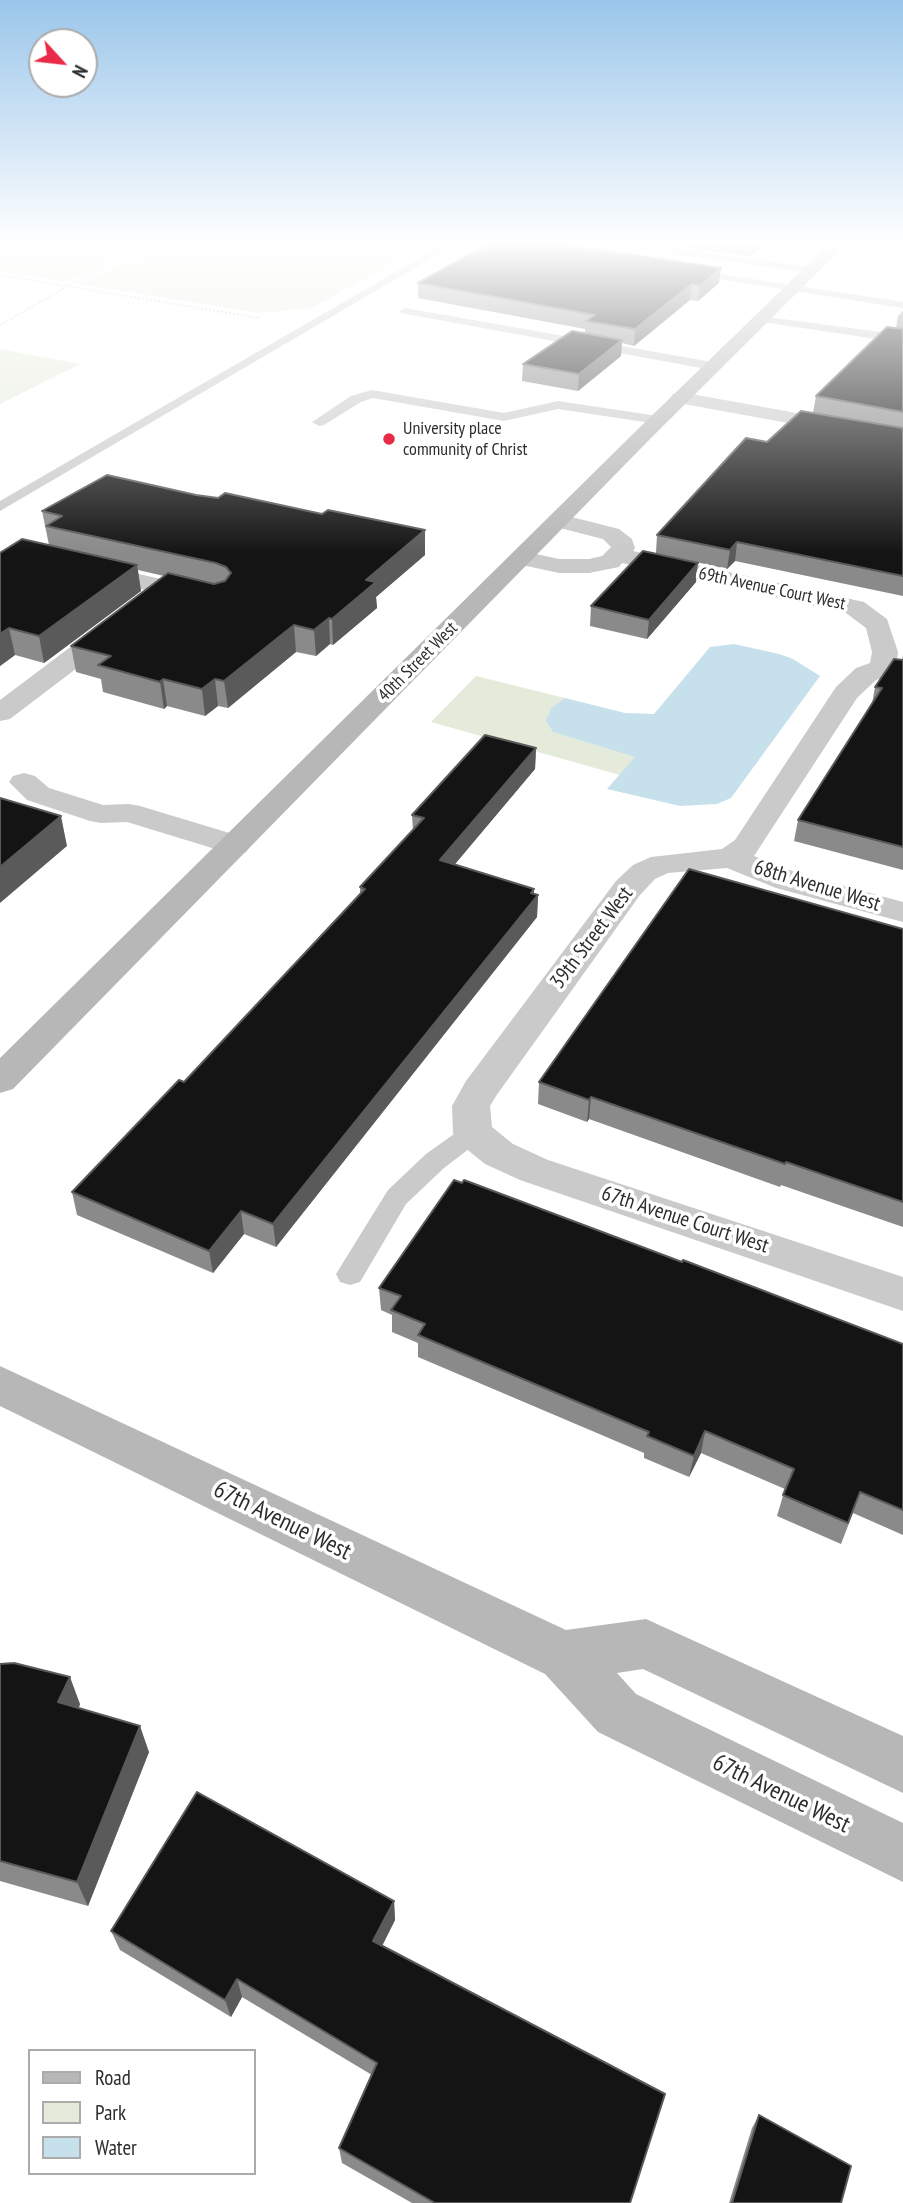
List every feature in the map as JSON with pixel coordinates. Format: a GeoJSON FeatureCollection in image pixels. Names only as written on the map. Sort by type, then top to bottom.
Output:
{"type":"FeatureCollection","features":[{"type":"Feature","properties":{"kind":"main road","name":"40th Street West"},"geometry":{"type":"LineString","coordinates":[[0,1080],[731,348]]}},
{"type":"Feature","properties":{"kind":"main road","name":"67th Avenue West"},"geometry":{"type":"LineString","coordinates":[[0,1385],[564,1656],[617,1713],[903,1853]]}},
{"type":"Feature","properties":{"kind":"main road"},"geometry":{"type":"LineString","coordinates":[[564,1656],[646,1644],[903,1765]]}},
{"type":"Feature","properties":{"kind":"street"},"geometry":{"type":"LineString","coordinates":[[680,398],[903,438]]}},
{"type":"Feature","properties":{"kind":"street"},"geometry":{"type":"LineString","coordinates":[[522,558],[559,566],[589,566],[610,562],[623,548],[620,539],[596,529],[560,521]]}},
{"type":"Feature","properties":{"kind":"street","name":"69th Avenue Court West"},"geometry":{"type":"LineString","coordinates":[[618,555],[855,607],[878,625],[885,652],[884,671]]}},
{"type":"Feature","properties":{"kind":"street"},"geometry":{"type":"LineString","coordinates":[[62,563],[218,599]]}},
{"type":"Feature","properties":{"kind":"street"},"geometry":{"type":"LineString","coordinates":[[0,713],[166,588]]}},
{"type":"Feature","properties":{"kind":"street"},"geometry":{"type":"LineString","coordinates":[[731,858],[747,846],[846,693],[884,671]]}},
{"type":"Feature","properties":{"kind":"street"},"geometry":{"type":"LineString","coordinates":[[12,779],[38,794],[101,814],[129,813],[235,845]]}},
{"type":"Feature","properties":{"kind":"street","name":"68th Avenue West"},"geometry":{"type":"LineString","coordinates":[[731,858],[788,881],[903,912]]}},
{"type":"Feature","properties":{"kind":"street","name":"39th Street West"},"geometry":{"type":"LineString","coordinates":[[473,1133],[471,1106],[480,1090],[628,888],[644,872],[662,864],[731,858]]}},
{"type":"Feature","properties":{"kind":"street","name":"67th Avenue Court West"},"geometry":{"type":"LineString","coordinates":[[473,1133],[499,1154],[534,1170],[903,1294]]}},
{"type":"Feature","properties":{"kind":"lane"},"geometry":{"type":"LineString","coordinates":[[0,508],[273,348]]}},
{"type":"Feature","properties":{"kind":"lane"},"geometry":{"type":"LineString","coordinates":[[609,348],[712,366]]}},
{"type":"Feature","properties":{"kind":"lane"},"geometry":{"type":"LineString","coordinates":[[319,422],[356,399],[372,394],[504,417],[558,405],[658,420]]}},
{"type":"Feature","properties":{"kind":"lane"},"geometry":{"type":"LineString","coordinates":[[350,1274],[397,1197],[435,1161],[473,1133]]}},
{"type":"Feature","properties":{"kind":"green space"},"geometry":{"type":"Polygon","coordinates":[[[0,349],[80,364],[0,404],[0,349]]]}},
{"type":"Feature","properties":{"kind":"green space"},"geometry":{"type":"Polygon","coordinates":[[[476,676],[565,698],[552,707],[553,732],[636,757],[620,775],[431,722],[476,676]]]}},
{"type":"Feature","properties":{"kind":"water"},"geometry":{"type":"Polygon","coordinates":[[[734,644],[793,659],[820,676],[731,798],[717,804],[680,806],[607,789],[635,757],[553,732],[546,720],[552,707],[565,698],[625,713],[654,714],[710,647],[734,644]]]}},
{"type":"Feature","properties":{"kind":"building"},"geometry":{"type":"Polygon","coordinates":[[[547,348],[612,348],[579,374],[523,364],[547,348]]]}},
{"type":"Feature","properties":{"kind":"building"},"geometry":{"type":"Polygon","coordinates":[[[866,348],[903,348],[903,412],[816,396],[866,348]]]}},
{"type":"Feature","properties":{"kind":"building"},"geometry":{"type":"Polygon","coordinates":[[[801,411],[903,428],[903,576],[737,542],[730,550],[657,535],[746,438],[767,442],[801,411]]]}},
{"type":"Feature","properties":{"kind":"building"},"geometry":{"type":"Polygon","coordinates":[[[107,475],[196,495],[218,498],[225,493],[322,514],[328,510],[425,530],[366,580],[376,582],[332,619],[329,618],[314,630],[294,625],[224,681],[215,679],[202,689],[163,679],[160,682],[98,665],[111,656],[71,646],[168,573],[214,584],[225,581],[231,573],[226,567],[216,563],[46,526],[62,516],[42,511],[107,475]]]}},
{"type":"Feature","properties":{"kind":"building"},"geometry":{"type":"Polygon","coordinates":[[[22,539],[137,565],[39,636],[9,628],[0,634],[0,553],[22,539]]]}},
{"type":"Feature","properties":{"kind":"building"},"geometry":{"type":"Polygon","coordinates":[[[643,551],[698,563],[649,620],[591,606],[643,551]]]}},
{"type":"Feature","properties":{"kind":"building"},"geometry":{"type":"Polygon","coordinates":[[[894,659],[903,660],[903,847],[798,820],[882,688],[875,687],[894,659]]]}},
{"type":"Feature","properties":{"kind":"building"},"geometry":{"type":"Polygon","coordinates":[[[485,735],[536,748],[440,860],[534,889],[531,893],[538,895],[273,1224],[241,1211],[209,1251],[72,1192],[179,1080],[184,1082],[365,889],[360,887],[424,818],[412,815],[485,735]]]}},
{"type":"Feature","properties":{"kind":"building"},"geometry":{"type":"Polygon","coordinates":[[[0,798],[61,816],[0,867],[0,798]]]}},
{"type":"Feature","properties":{"kind":"building"},"geometry":{"type":"Polygon","coordinates":[[[689,869],[903,929],[903,1202],[539,1082],[689,869]]]}},
{"type":"Feature","properties":{"kind":"building"},"geometry":{"type":"Polygon","coordinates":[[[454,1180],[462,1183],[464,1180],[903,1344],[903,1510],[860,1492],[848,1523],[783,1495],[794,1469],[705,1431],[694,1456],[647,1436],[649,1432],[418,1335],[425,1324],[391,1310],[401,1296],[379,1288],[454,1180]]]}},
{"type":"Feature","properties":{"kind":"building"},"geometry":{"type":"Polygon","coordinates":[[[14,1663],[70,1677],[58,1702],[140,1726],[77,1882],[0,1861],[0,1664],[14,1663]]]}},
{"type":"Feature","properties":{"kind":"building"},"geometry":{"type":"Polygon","coordinates":[[[197,1792],[394,1901],[373,1941],[665,2094],[630,2203],[435,2203],[339,2148],[377,2063],[237,1979],[225,2000],[111,1931],[197,1792]]]}},
{"type":"Feature","properties":{"kind":"building"},"geometry":{"type":"Polygon","coordinates":[[[759,2115],[851,2166],[841,2203],[732,2203],[759,2115]]]}},
{"type":"Feature","properties":{"kind":"place","name":"University place community of Christ"},"geometry":{"type":"Point","coordinates":[389,439]}}]}
